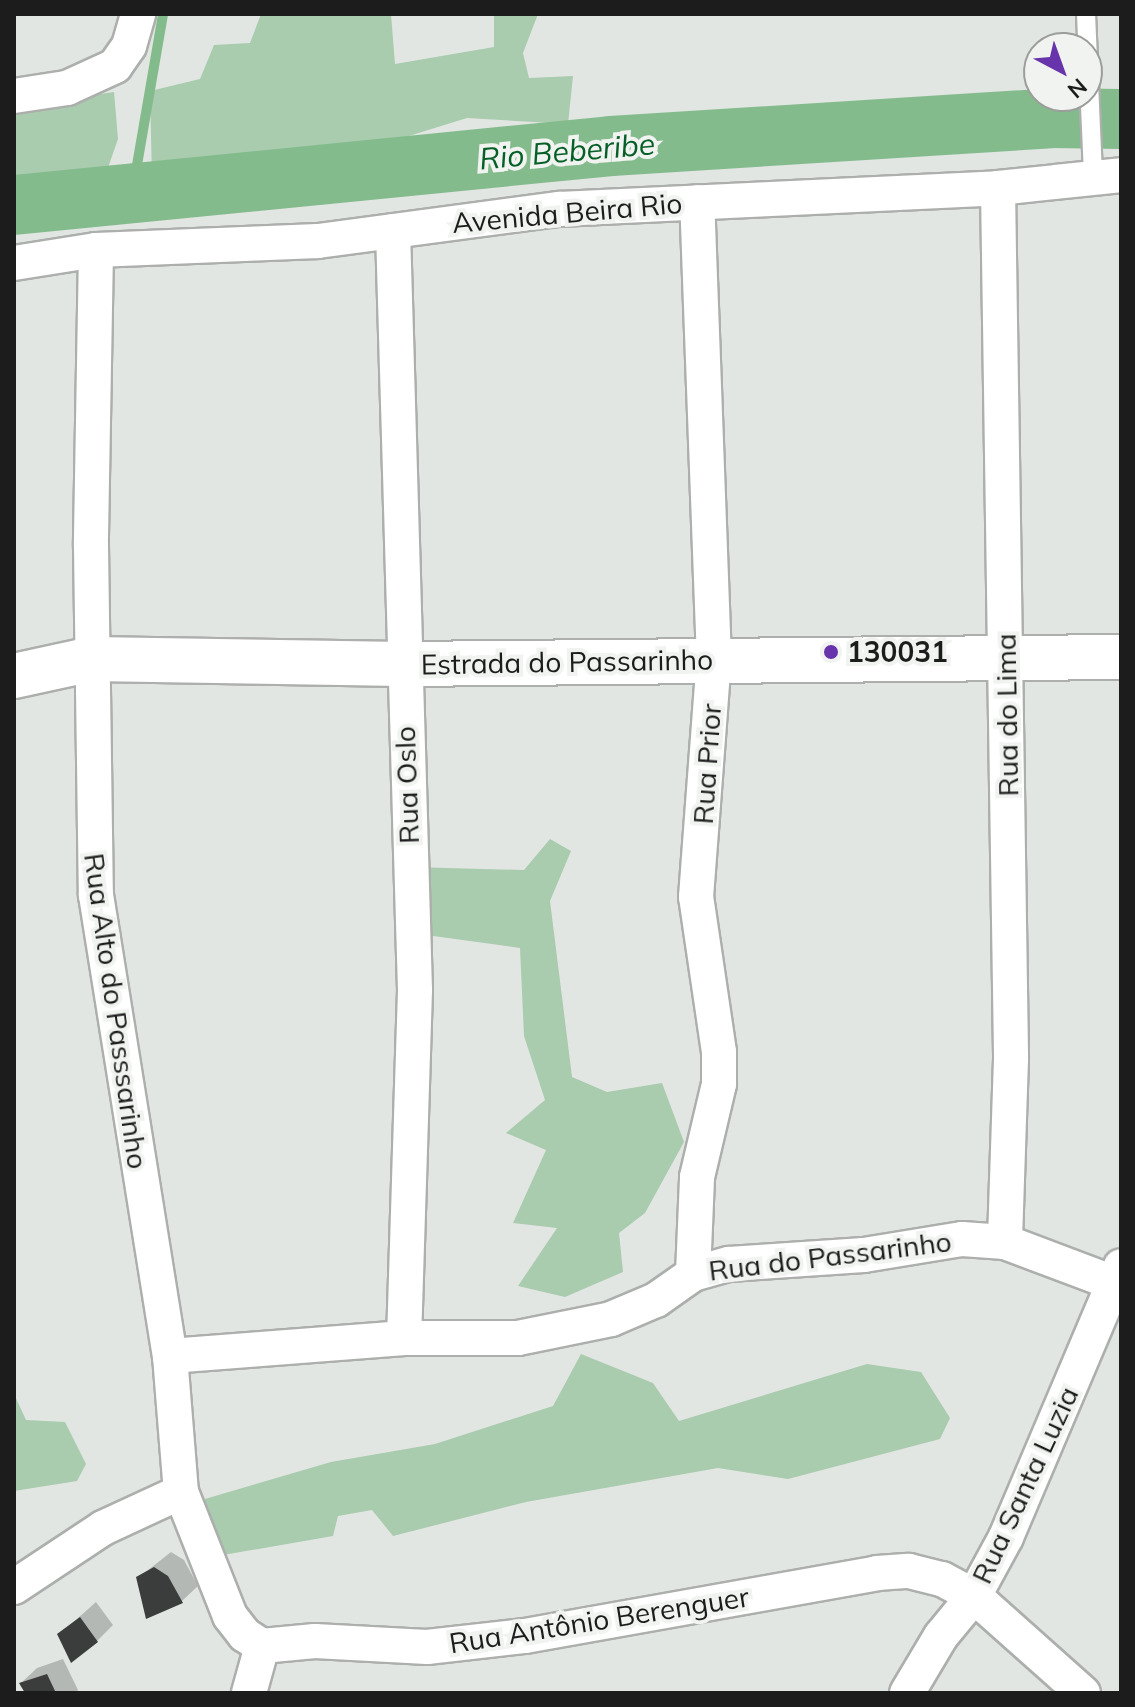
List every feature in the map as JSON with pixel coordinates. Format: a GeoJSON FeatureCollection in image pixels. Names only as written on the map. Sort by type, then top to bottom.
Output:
{"type":"FeatureCollection","features":[{"type":"Feature","properties":{"kind":"street"},"geometry":{"type":"LineString","coordinates":[[14,96],[67,88],[115,66],[129,46],[138,14]]}},
{"type":"Feature","properties":{"kind":"street","name":"Avenida Beira Rio"},"geometry":{"type":"LineString","coordinates":[[14,263],[96,250],[263,246],[528,212],[998,188],[1103,170]]}},
{"type":"Feature","properties":{"kind":"street","name":"Rua do Lima"},"geometry":{"type":"LineString","coordinates":[[998,188],[1011,1059],[1005,1242]]}},
{"type":"Feature","properties":{"kind":"street","name":"Rua Prior"},"geometry":{"type":"LineString","coordinates":[[693,1274],[697,1177],[719,1084],[719,1052],[696,897],[714,660],[697,202]]}},
{"type":"Feature","properties":{"kind":"street","name":"Rua Oslo"},"geometry":{"type":"LineString","coordinates":[[393,231],[403,664],[415,990],[404,1338]]}},
{"type":"Feature","properties":{"kind":"street","name":"Rua Alto do Passsarinho"},"geometry":{"type":"LineString","coordinates":[[96,250],[92,659],[96,895],[170,1356],[181,1492],[230,1616],[245,1635],[262,1646]]}},
{"type":"Feature","properties":{"kind":"street","name":"Estrada do Passarinho"},"geometry":{"type":"LineString","coordinates":[[14,676],[92,659],[403,664],[1121,657]]}},
{"type":"Feature","properties":{"kind":"street","name":"Rua do Passarinho"},"geometry":{"type":"LineString","coordinates":[[170,1356],[404,1338],[518,1338],[611,1319],[656,1300],[693,1274],[759,1259],[864,1255],[962,1239],[1005,1242],[1118,1274]]}},
{"type":"Feature","properties":{"kind":"street","name":"Rua Santa Luzia"},"geometry":{"type":"LineString","coordinates":[[907,1693],[941,1636],[974,1596],[1006,1537],[1118,1274]]}},
{"type":"Feature","properties":{"kind":"street"},"geometry":{"type":"LineString","coordinates":[[14,1587],[81,1541],[181,1492]]}},
{"type":"Feature","properties":{"kind":"street","name":"Rua Antônio Berenguer"},"geometry":{"type":"LineString","coordinates":[[262,1646],[315,1641],[427,1647],[525,1636],[877,1573],[909,1571],[942,1579],[974,1596],[1083,1693]]}},
{"type":"Feature","properties":{"kind":"street"},"geometry":{"type":"LineString","coordinates":[[249,1693],[262,1646]]}},
{"type":"Feature","properties":{"kind":"lane"},"geometry":{"type":"LineString","coordinates":[[1095,112],[1103,170]]}},
{"type":"Feature","properties":{"kind":"green space"},"geometry":{"type":"Polygon","coordinates":[[[261,14],[391,14],[395,64],[494,47],[494,14],[538,14],[523,53],[529,78],[573,76],[568,124],[467,118],[354,153],[152,179],[150,91],[200,79],[214,45],[250,43],[261,14]]]}},
{"type":"Feature","properties":{"kind":"green space"},"geometry":{"type":"Polygon","coordinates":[[[114,92],[118,139],[103,182],[14,187],[14,107],[114,92]]]}},
{"type":"Feature","properties":{"kind":"green space"},"geometry":{"type":"Polygon","coordinates":[[[550,839],[571,851],[550,901],[572,1077],[607,1092],[662,1083],[684,1142],[645,1213],[619,1233],[623,1272],[565,1297],[518,1286],[557,1228],[513,1223],[546,1150],[506,1133],[545,1100],[524,1036],[520,948],[426,935],[410,867],[524,870],[550,839]]]}},
{"type":"Feature","properties":{"kind":"green space"},"geometry":{"type":"Polygon","coordinates":[[[581,1354],[653,1383],[679,1421],[867,1364],[921,1372],[950,1418],[940,1439],[788,1479],[718,1468],[526,1502],[393,1536],[372,1510],[338,1516],[333,1536],[223,1555],[198,1501],[331,1462],[435,1444],[553,1406],[581,1354]]]}},
{"type":"Feature","properties":{"kind":"green space"},"geometry":{"type":"Polygon","coordinates":[[[14,1394],[26,1420],[65,1422],[86,1464],[77,1481],[14,1491],[14,1394]]]}},
{"type":"Feature","properties":{"kind":"building"},"geometry":{"type":"Polygon","coordinates":[[[154,1567],[168,1576],[183,1603],[146,1619],[136,1577],[154,1567]]]}},
{"type":"Feature","properties":{"kind":"building"},"geometry":{"type":"Polygon","coordinates":[[[80,1617],[98,1642],[71,1663],[57,1634],[80,1617]]]}},
{"type":"Feature","properties":{"kind":"building"},"geometry":{"type":"Polygon","coordinates":[[[47,1674],[56,1693],[25,1693],[19,1683],[47,1674]]]}},
{"type":"Feature","properties":{"kind":"waterway"},"geometry":{"type":"LineString","coordinates":[[132,194],[163,14]]}},
{"type":"Feature","properties":{"kind":"waterway","name":"Rio Beberibe"},"geometry":{"type":"LineString","coordinates":[[14,205],[611,146],[1050,118],[1121,119]]}},
{"type":"Feature","properties":{"kind":"place","name":"130031"},"geometry":{"type":"Point","coordinates":[831,652]}}]}
